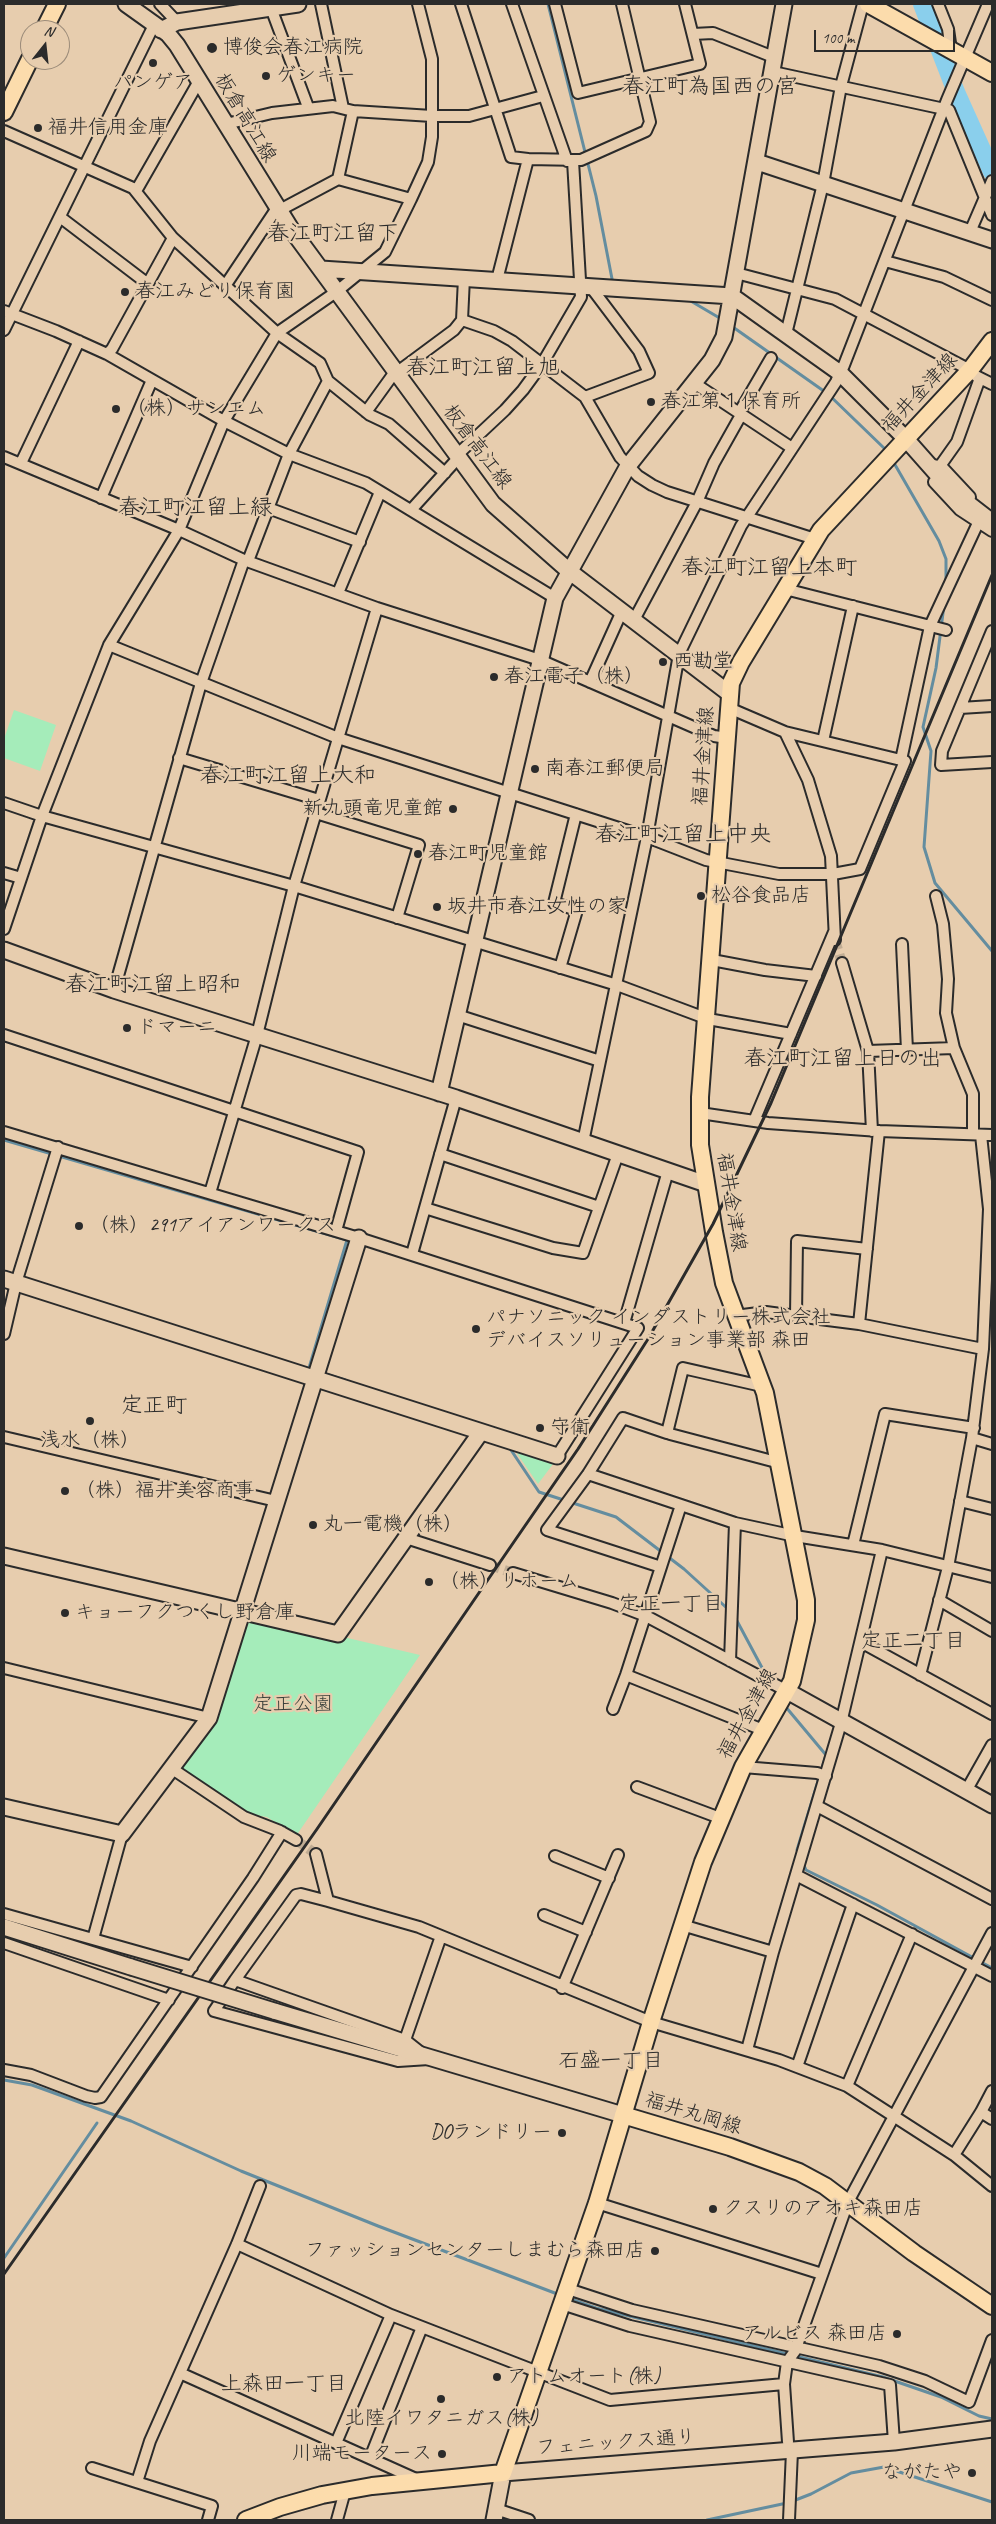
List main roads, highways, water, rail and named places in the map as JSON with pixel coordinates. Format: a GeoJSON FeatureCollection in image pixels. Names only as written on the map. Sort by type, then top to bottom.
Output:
{"type":"FeatureCollection","features":[{"type":"Feature","properties":{"kind":"main road"},"geometry":{"type":"LineString","coordinates":[[49,20],[57,4]]}},
{"type":"Feature","properties":{"kind":"main road"},"geometry":{"type":"LineString","coordinates":[[868,4],[919,32],[958,57],[992,73]]}},
{"type":"Feature","properties":{"kind":"main road"},"geometry":{"type":"LineString","coordinates":[[4,112],[25,70]]}},
{"type":"Feature","properties":{"kind":"main road","name":"福井金津線"},"geometry":{"type":"LineString","coordinates":[[623,2115],[682,1925],[720,1818],[743,1767],[787,1691],[797,1665],[806,1620],[806,1600],[780,1463],[762,1386],[735,1316],[720,1264],[700,1145],[700,1113],[727,738],[730,701],[736,671],[815,539],[834,515],[906,439],[973,374],[992,342]]}},
{"type":"Feature","properties":{"kind":"main road","name":"福井丸岡線"},"geometry":{"type":"LineString","coordinates":[[503,2473],[597,2203],[623,2115],[767,2159],[799,2172],[848,2202],[914,2253],[992,2306]]}},
{"type":"Feature","properties":{"kind":"main road","name":"フェニックス通り"},"geometry":{"type":"LineString","coordinates":[[246,2520],[280,2507],[345,2491],[419,2480],[503,2473]]}},
{"type":"Feature","properties":{"kind":"waterway"},"geometry":{"type":"LineString","coordinates":[[548,4],[596,196],[613,284]]}},
{"type":"Feature","properties":{"kind":"waterway"},"geometry":{"type":"LineString","coordinates":[[922,4],[956,92],[992,172]]}},
{"type":"Feature","properties":{"kind":"waterway"},"geometry":{"type":"LineString","coordinates":[[615,293],[615,296],[633,297]]}},
{"type":"Feature","properties":{"kind":"waterway"},"geometry":{"type":"LineString","coordinates":[[689,300],[723,320]]}},
{"type":"Feature","properties":{"kind":"waterway"},"geometry":{"type":"LineString","coordinates":[[730,325],[828,394],[885,449]]}},
{"type":"Feature","properties":{"kind":"waterway"},"geometry":{"type":"LineString","coordinates":[[894,463],[939,541],[946,559],[946,582]]}},
{"type":"Feature","properties":{"kind":"waterway"},"geometry":{"type":"LineString","coordinates":[[944,605],[936,668],[923,727],[931,751],[924,847],[935,883],[992,951]]}},
{"type":"Feature","properties":{"kind":"waterway"},"geometry":{"type":"LineString","coordinates":[[4,1140],[347,1240],[309,1368],[314,1370]]}},
{"type":"Feature","properties":{"kind":"waterway"},"geometry":{"type":"LineString","coordinates":[[322,1373],[345,1380]]}},
{"type":"Feature","properties":{"kind":"waterway"},"geometry":{"type":"LineString","coordinates":[[509,1447],[539,1492],[616,1517],[684,1569],[729,1610]]}},
{"type":"Feature","properties":{"kind":"waterway"},"geometry":{"type":"LineString","coordinates":[[736,1619],[767,1677]]}},
{"type":"Feature","properties":{"kind":"waterway"},"geometry":{"type":"LineString","coordinates":[[785,1706],[826,1755],[797,1850],[799,1855]]}},
{"type":"Feature","properties":{"kind":"waterway"},"geometry":{"type":"LineString","coordinates":[[803,1863],[806,1870],[877,1905],[992,1968]]}},
{"type":"Feature","properties":{"kind":"waterway"},"geometry":{"type":"LineString","coordinates":[[4,2080],[32,2085],[131,2121],[241,2171],[378,2226],[560,2295]]}},
{"type":"Feature","properties":{"kind":"waterway"},"geometry":{"type":"LineString","coordinates":[[4,2258],[97,2123]]}},
{"type":"Feature","properties":{"kind":"waterway"},"geometry":{"type":"LineString","coordinates":[[568,2298],[596,2308],[883,2377],[941,2397],[979,2416],[992,2419]]}},
{"type":"Feature","properties":{"kind":"waterway"},"geometry":{"type":"LineString","coordinates":[[793,2501],[811,2494],[851,2473],[884,2467],[992,2502]]}},
{"type":"Feature","properties":{"kind":"waterway"},"geometry":{"type":"LineString","coordinates":[[707,2520],[787,2503]]}},
{"type":"Feature","properties":{"kind":"tunnel"},"geometry":{"type":"LineString","coordinates":[[835,940],[842,963]]}},
{"type":"Feature","properties":{"kind":"tunnel"},"geometry":{"type":"LineString","coordinates":[[490,1565],[513,1573]]}},
{"type":"Feature","properties":{"kind":"tunnel"},"geometry":{"type":"LineString","coordinates":[[296,1840],[316,1854]]}},
{"type":"Feature","properties":{"kind":"railway"},"geometry":{"type":"LineString","coordinates":[[4,2274],[317,1829],[578,1449],[648,1339],[713,1224],[771,1103],[992,575]]}},
{"type":"Feature","properties":{"kind":"place","name":"博俊会春江病院"},"geometry":{"type":"Point","coordinates":[212,48]}},
{"type":"Feature","properties":{"kind":"place","name":"パンゲア"},"geometry":{"type":"Point","coordinates":[153,63]}},
{"type":"Feature","properties":{"kind":"place","name":"ゲンキー"},"geometry":{"type":"Point","coordinates":[266,76]}},
{"type":"Feature","properties":{"kind":"place","name":"福井信用金庫"},"geometry":{"type":"Point","coordinates":[38,128]}},
{"type":"Feature","properties":{"kind":"place","name":"春江みどり保育園"},"geometry":{"type":"Point","coordinates":[125,292]}},
{"type":"Feature","properties":{"kind":"place","name":"春江第１保育所"},"geometry":{"type":"Point","coordinates":[651,402]}},
{"type":"Feature","properties":{"kind":"place","name":"（株）サンエム"},"geometry":{"type":"Point","coordinates":[116,409]}},
{"type":"Feature","properties":{"kind":"place","name":"西勘堂"},"geometry":{"type":"Point","coordinates":[663,662]}},
{"type":"Feature","properties":{"kind":"place","name":"春江電子（株）"},"geometry":{"type":"Point","coordinates":[494,677]}},
{"type":"Feature","properties":{"kind":"place","name":"南春江郵便局"},"geometry":{"type":"Point","coordinates":[535,769]}},
{"type":"Feature","properties":{"kind":"place","name":"新九頭竜児童館"},"geometry":{"type":"Point","coordinates":[453,809]}},
{"type":"Feature","properties":{"kind":"place","name":"春江町児童館"},"geometry":{"type":"Point","coordinates":[418,854]}},
{"type":"Feature","properties":{"kind":"place","name":"松谷食品店"},"geometry":{"type":"Point","coordinates":[701,896]}},
{"type":"Feature","properties":{"kind":"place","name":"坂井市春江女性の家"},"geometry":{"type":"Point","coordinates":[437,907]}},
{"type":"Feature","properties":{"kind":"place","name":"ドマーニ"},"geometry":{"type":"Point","coordinates":[127,1028]}},
{"type":"Feature","properties":{"kind":"place","name":"（株）291アイアンワークス"},"geometry":{"type":"Point","coordinates":[79,1226]}},
{"type":"Feature","properties":{"kind":"place","name":"パナソニック インダストリー株式会社 デバイスソリューション事業部 森田"},"geometry":{"type":"Point","coordinates":[476,1329]}},
{"type":"Feature","properties":{"kind":"place","name":"浅水（株）"},"geometry":{"type":"Point","coordinates":[90,1421]}},
{"type":"Feature","properties":{"kind":"place","name":"守衛"},"geometry":{"type":"Point","coordinates":[540,1428]}},
{"type":"Feature","properties":{"kind":"place","name":"（株）福井美容商事"},"geometry":{"type":"Point","coordinates":[65,1491]}},
{"type":"Feature","properties":{"kind":"place","name":"丸一電機（株）"},"geometry":{"type":"Point","coordinates":[313,1525]}},
{"type":"Feature","properties":{"kind":"place","name":"（株）リホーム"},"geometry":{"type":"Point","coordinates":[429,1582]}},
{"type":"Feature","properties":{"kind":"place","name":"キョーフクつくし野倉庫"},"geometry":{"type":"Point","coordinates":[65,1613]}},
{"type":"Feature","properties":{"kind":"place","name":"DOランドリー"},"geometry":{"type":"Point","coordinates":[562,2133]}},
{"type":"Feature","properties":{"kind":"place","name":"クスリのアオキ森田店"},"geometry":{"type":"Point","coordinates":[713,2209]}},
{"type":"Feature","properties":{"kind":"place","name":"ファッションセンターしまむら森田店"},"geometry":{"type":"Point","coordinates":[655,2251]}},
{"type":"Feature","properties":{"kind":"place","name":"アルビス 森田店"},"geometry":{"type":"Point","coordinates":[897,2334]}},
{"type":"Feature","properties":{"kind":"place","name":"アトムオート(株)"},"geometry":{"type":"Point","coordinates":[497,2377]}},
{"type":"Feature","properties":{"kind":"place","name":"北陸イワタニガス(株)"},"geometry":{"type":"Point","coordinates":[441,2399]}},
{"type":"Feature","properties":{"kind":"place","name":"川端モータース"},"geometry":{"type":"Point","coordinates":[442,2454]}},
{"type":"Feature","properties":{"kind":"place","name":"ながたや"},"geometry":{"type":"Point","coordinates":[972,2473]}},
{"type":"Feature","properties":{"kind":"district","name":"春江町為国西の宮"},"geometry":{"type":"Point","coordinates":[710,87]}},
{"type":"Feature","properties":{"kind":"district","name":"春江町江留下"},"geometry":{"type":"Point","coordinates":[333,234]}},
{"type":"Feature","properties":{"kind":"district","name":"春江町江留上旭"},"geometry":{"type":"Point","coordinates":[483,368]}},
{"type":"Feature","properties":{"kind":"district","name":"春江町江留上緑"},"geometry":{"type":"Point","coordinates":[195,508]}},
{"type":"Feature","properties":{"kind":"district","name":"春江町江留上本町"},"geometry":{"type":"Point","coordinates":[769,568]}},
{"type":"Feature","properties":{"kind":"district","name":"春江町江留上大和"},"geometry":{"type":"Point","coordinates":[288,776]}},
{"type":"Feature","properties":{"kind":"district","name":"春江町江留上中央"},"geometry":{"type":"Point","coordinates":[683,835]}},
{"type":"Feature","properties":{"kind":"district","name":"春江町江留上昭和"},"geometry":{"type":"Point","coordinates":[153,985]}},
{"type":"Feature","properties":{"kind":"district","name":"春江町江留上日の出"},"geometry":{"type":"Point","coordinates":[843,1059]}},
{"type":"Feature","properties":{"kind":"district","name":"定正町"},"geometry":{"type":"Point","coordinates":[154,1406]}},
{"type":"Feature","properties":{"kind":"district","name":"定正一丁目"},"geometry":{"type":"Point","coordinates":[671,1604]}},
{"type":"Feature","properties":{"kind":"district","name":"定正二丁目"},"geometry":{"type":"Point","coordinates":[913,1641]}},
{"type":"Feature","properties":{"kind":"district","name":"石盛一丁目"},"geometry":{"type":"Point","coordinates":[611,2061]}},
{"type":"Feature","properties":{"kind":"district","name":"上森田一丁目"},"geometry":{"type":"Point","coordinates":[284,2384]}},
{"type":"Feature","properties":{"kind":"park label","name":"定正公園"},"geometry":{"type":"Point","coordinates":[293,1705]}}]}
